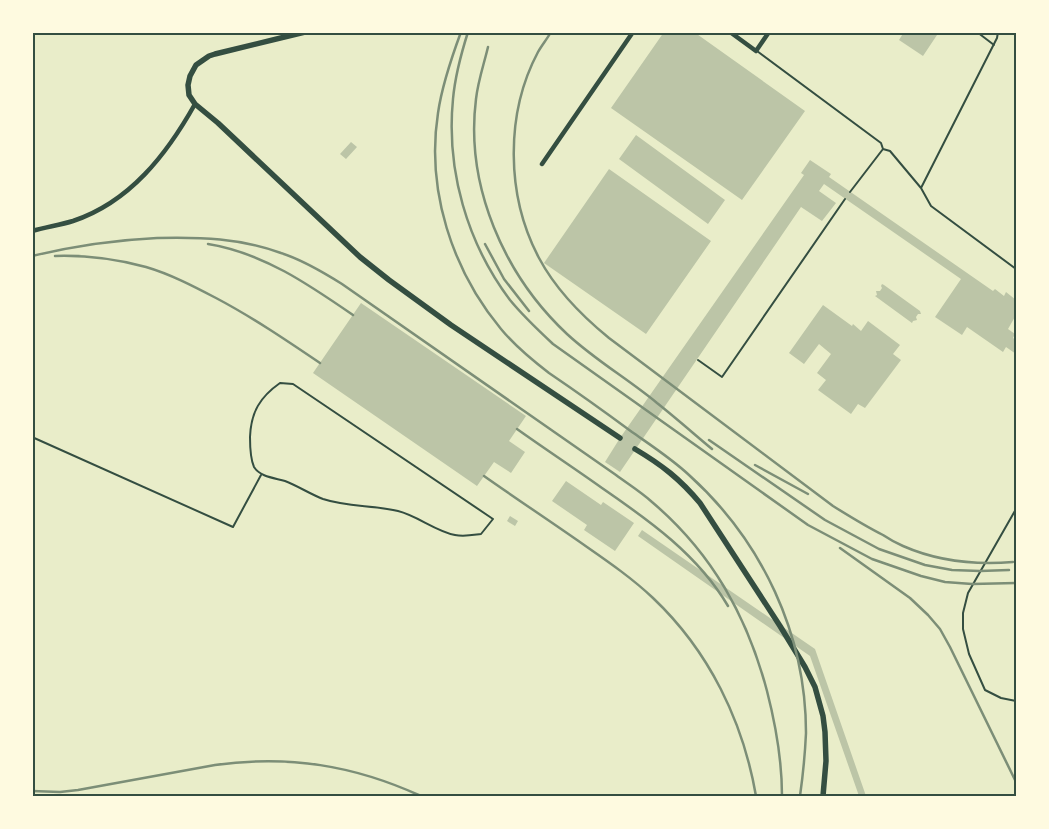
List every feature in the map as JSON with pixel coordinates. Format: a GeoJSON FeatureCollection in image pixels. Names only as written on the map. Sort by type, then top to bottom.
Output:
{"type":"FeatureCollection","features":[{"type":"Feature","properties":{"kind":"street"},"geometry":{"type":"LineString","coordinates":[[305,32],[214,54],[196,65],[190,76],[188,85],[189,95],[195,104],[218,123],[360,257],[459,330],[620,438]]}},
{"type":"Feature","properties":{"kind":"street"},"geometry":{"type":"LineString","coordinates":[[542,164],[634,32]]}},
{"type":"Feature","properties":{"kind":"street"},"geometry":{"type":"LineString","coordinates":[[730,32],[756,51],[768,32]]}},
{"type":"Feature","properties":{"kind":"street"},"geometry":{"type":"LineString","coordinates":[[32,231],[73,221],[95,212],[116,200],[136,184],[153,166],[184,124],[195,104]]}},
{"type":"Feature","properties":{"kind":"street"},"geometry":{"type":"LineString","coordinates":[[635,449],[660,464],[700,503],[780,626],[807,672],[820,702],[826,732],[823,796]]}},
{"type":"Feature","properties":{"kind":"lane"},"geometry":{"type":"LineString","coordinates":[[977,32],[994,45]]}},
{"type":"Feature","properties":{"kind":"lane"},"geometry":{"type":"LineString","coordinates":[[921,188],[994,45],[998,32]]}},
{"type":"Feature","properties":{"kind":"lane"},"geometry":{"type":"LineString","coordinates":[[756,51],[881,143],[883,149]]}},
{"type":"Feature","properties":{"kind":"lane"},"geometry":{"type":"LineString","coordinates":[[883,149],[890,151],[921,188],[931,206],[1016,269]]}},
{"type":"Feature","properties":{"kind":"lane"},"geometry":{"type":"LineString","coordinates":[[850,192],[883,149]]}},
{"type":"Feature","properties":{"kind":"lane"},"geometry":{"type":"LineString","coordinates":[[698,360],[722,378],[845,200]]}},
{"type":"Feature","properties":{"kind":"lane"},"geometry":{"type":"LineString","coordinates":[[280,383],[293,384],[493,520],[482,534],[454,535],[403,512],[346,504],[322,498],[285,481],[261,474],[254,467],[250,450],[251,423],[259,404],[271,390],[280,383]]}},
{"type":"Feature","properties":{"kind":"lane"},"geometry":{"type":"LineString","coordinates":[[32,437],[233,527],[261,474]]}},
{"type":"Feature","properties":{"kind":"lane"},"geometry":{"type":"LineString","coordinates":[[1016,508],[968,593],[963,613],[963,629],[969,654],[985,690],[1001,698],[1016,701]]}},
{"type":"Feature","properties":{"kind":"building"},"geometry":{"type":"Polygon","coordinates":[[[664,32],[694,32],[805,111],[742,200],[611,108],[664,32]]]}},
{"type":"Feature","properties":{"kind":"building"},"geometry":{"type":"Polygon","coordinates":[[[904,32],[939,32],[923,56],[899,40],[904,32]]]}},
{"type":"Feature","properties":{"kind":"building"},"geometry":{"type":"Polygon","coordinates":[[[636,135],[725,200],[708,224],[619,159],[636,135]]]}},
{"type":"Feature","properties":{"kind":"building"},"geometry":{"type":"Polygon","coordinates":[[[351,142],[357,147],[346,159],[340,154],[351,142]]]}},
{"type":"Feature","properties":{"kind":"building"},"geometry":{"type":"Polygon","coordinates":[[[810,160],[831,174],[829,177],[993,291],[995,289],[1004,296],[1006,292],[1016,300],[1016,315],[1008,329],[1015,334],[1013,338],[1016,340],[1016,354],[1006,347],[1003,352],[967,327],[962,335],[935,317],[961,279],[824,184],[819,191],[836,203],[822,221],[801,207],[620,472],[605,462],[804,175],[801,173],[810,160]]]}},
{"type":"Feature","properties":{"kind":"building"},"geometry":{"type":"Polygon","coordinates":[[[609,169],[711,241],[646,334],[544,263],[609,169]]]}},
{"type":"Feature","properties":{"kind":"building"},"geometry":{"type":"Polygon","coordinates":[[[882,284],[920,311],[921,314],[918,314],[916,317],[917,320],[912,323],[875,296],[877,295],[876,291],[880,291],[882,288],[882,284]]]}},
{"type":"Feature","properties":{"kind":"building"},"geometry":{"type":"Polygon","coordinates":[[[361,303],[526,416],[509,441],[525,452],[511,473],[494,462],[477,486],[313,373],[361,303]]]}},
{"type":"Feature","properties":{"kind":"building"},"geometry":{"type":"Polygon","coordinates":[[[823,305],[861,331],[868,321],[900,345],[893,354],[901,360],[865,408],[858,404],[851,414],[818,390],[826,380],[817,373],[831,354],[819,344],[804,364],[789,353],[823,305]]]}},
{"type":"Feature","properties":{"kind":"building"},"geometry":{"type":"Polygon","coordinates":[[[566,481],[601,505],[603,502],[634,523],[615,551],[584,530],[587,525],[552,501],[566,481]]]}},
{"type":"Feature","properties":{"kind":"building"},"geometry":{"type":"Polygon","coordinates":[[[510,516],[518,521],[515,526],[507,521],[510,516]]]}},
{"type":"Feature","properties":{"kind":"building"},"geometry":{"type":"Polygon","coordinates":[[[642,530],[815,649],[866,796],[859,796],[810,656],[638,536],[642,530]]]}},
{"type":"Feature","properties":{"kind":"railway"},"geometry":{"type":"LineString","coordinates":[[461,32],[442,92],[435,142],[440,200],[456,255],[484,306],[512,341],[549,373],[682,469],[715,501],[738,529],[758,560],[775,592],[788,625],[798,660],[804,696],[806,733],[800,796]]}},
{"type":"Feature","properties":{"kind":"railway"},"geometry":{"type":"LineString","coordinates":[[468,32],[455,82],[453,99],[453,152],[457,179],[471,230],[482,255],[495,278],[520,312],[553,344],[808,525],[872,559],[921,576],[945,582],[972,584],[1016,583]]}},
{"type":"Feature","properties":{"kind":"railway"},"geometry":{"type":"LineString","coordinates":[[551,32],[538,52],[527,76],[520,102],[515,128],[515,182],[528,234],[546,270],[570,302],[609,338],[833,506],[857,521],[900,545],[929,555],[957,561],[1013,562]]}},
{"type":"Feature","properties":{"kind":"railway"},"geometry":{"type":"LineString","coordinates":[[488,47],[476,99],[474,132],[477,164],[483,196],[494,227],[508,257],[525,285],[545,311],[567,334],[646,394],[712,449]]}},
{"type":"Feature","properties":{"kind":"railway"},"geometry":{"type":"LineString","coordinates":[[32,256],[79,246],[110,242],[173,238],[205,238],[235,241],[266,248],[289,256],[342,284],[648,498],[692,542],[709,564],[738,612],[759,663],[767,691],[780,756],[782,796]]}},
{"type":"Feature","properties":{"kind":"railway"},"geometry":{"type":"LineString","coordinates":[[208,244],[228,248],[266,262],[302,281],[353,315]]}},
{"type":"Feature","properties":{"kind":"railway"},"geometry":{"type":"LineString","coordinates":[[485,244],[504,279],[529,311]]}},
{"type":"Feature","properties":{"kind":"railway"},"geometry":{"type":"LineString","coordinates":[[55,256],[78,256],[112,260],[164,273],[229,305],[320,363]]}},
{"type":"Feature","properties":{"kind":"railway"},"geometry":{"type":"LineString","coordinates":[[517,429],[638,513],[672,540],[702,571],[728,606]]}},
{"type":"Feature","properties":{"kind":"railway"},"geometry":{"type":"LineString","coordinates":[[709,440],[825,520],[879,549],[925,565],[952,570],[1009,570]]}},
{"type":"Feature","properties":{"kind":"railway"},"geometry":{"type":"LineString","coordinates":[[755,465],[808,494]]}},
{"type":"Feature","properties":{"kind":"railway"},"geometry":{"type":"LineString","coordinates":[[484,476],[621,571],[653,598],[673,619],[707,664],[721,689],[742,741],[756,796]]}},
{"type":"Feature","properties":{"kind":"railway"},"geometry":{"type":"LineString","coordinates":[[840,548],[910,598],[940,629],[1016,782]]}},
{"type":"Feature","properties":{"kind":"railway"},"geometry":{"type":"LineString","coordinates":[[32,791],[60,792],[78,790],[215,765],[269,761],[295,762],[345,770],[396,785],[421,796]]}}]}
